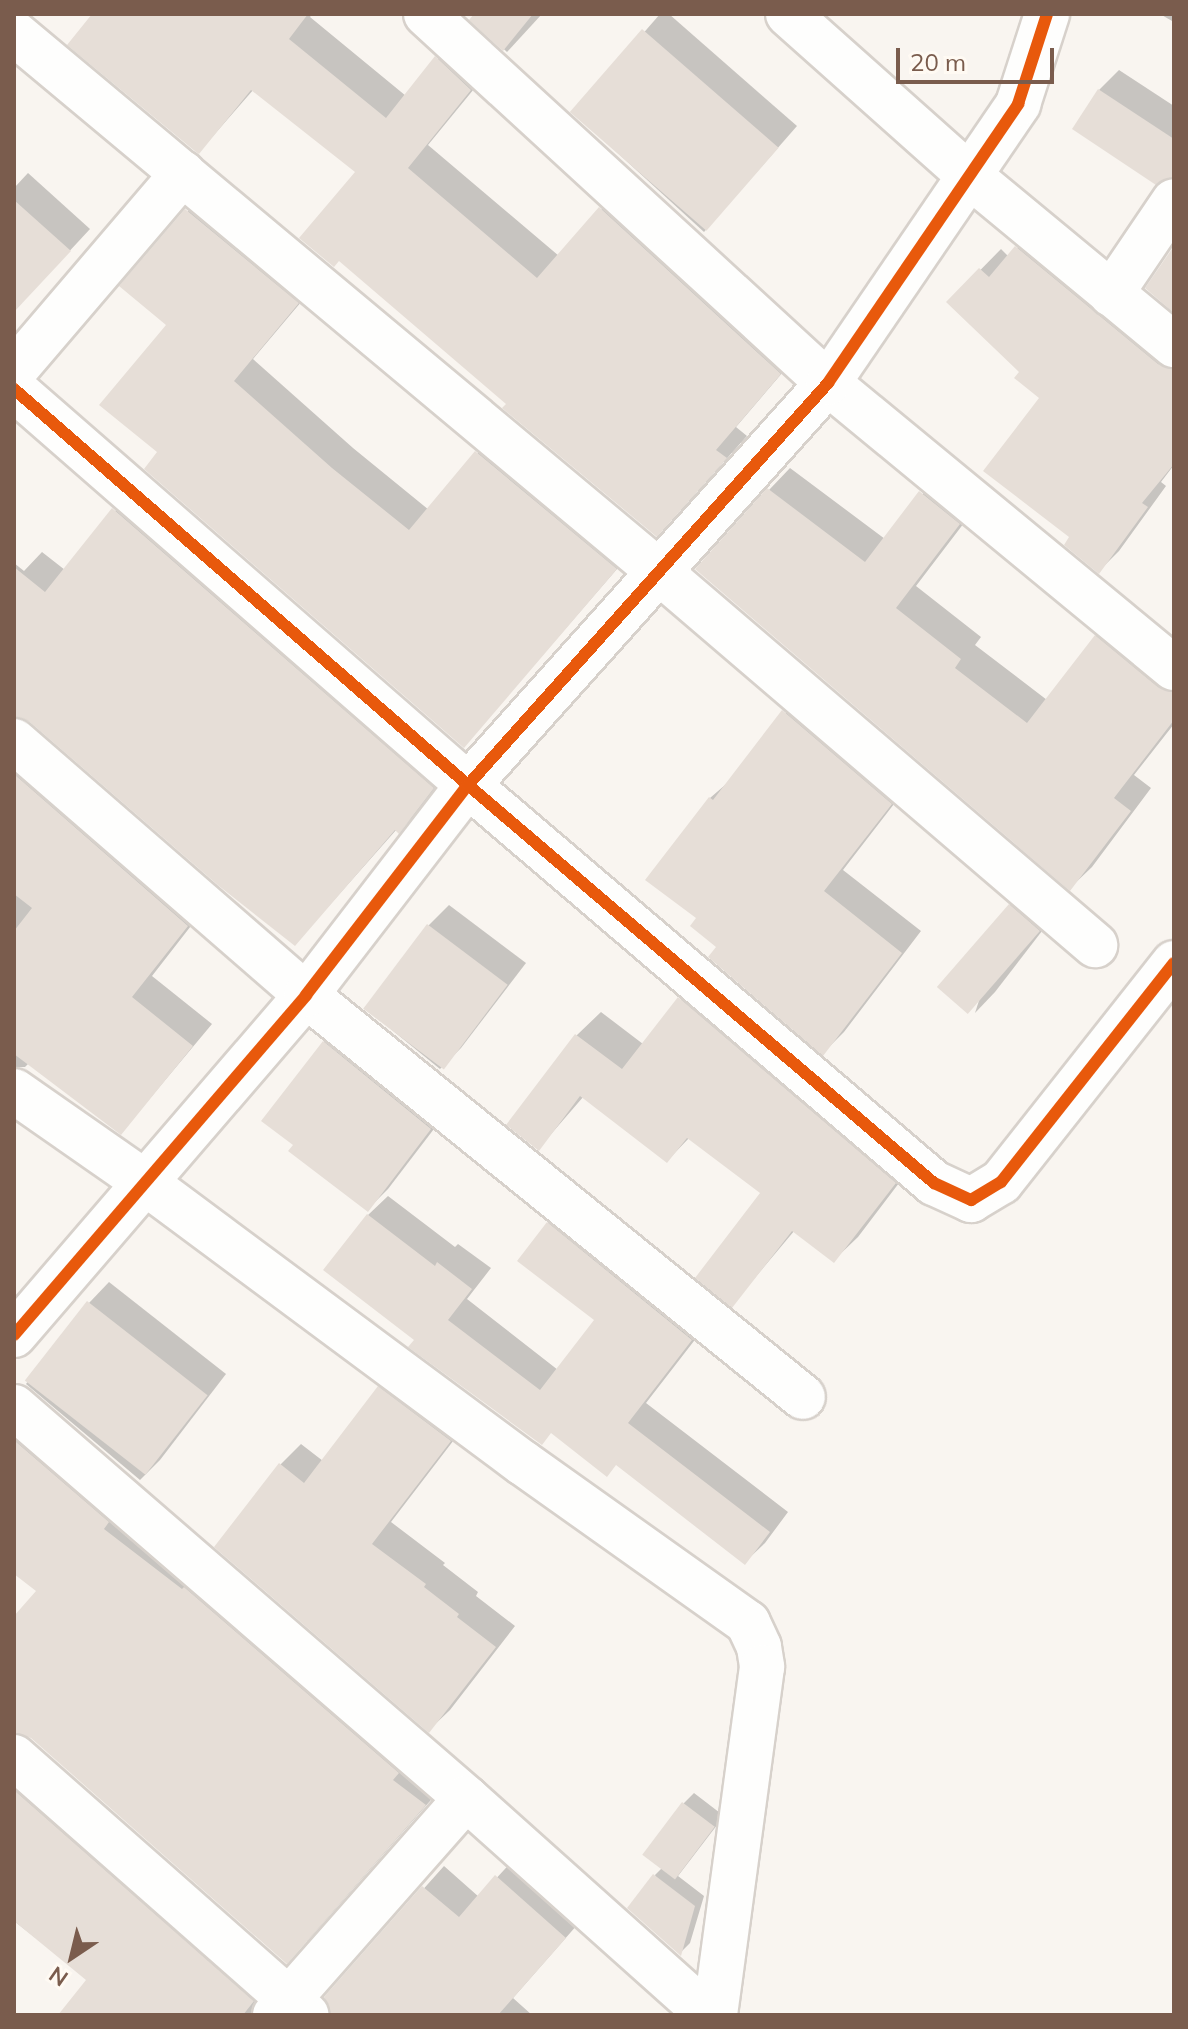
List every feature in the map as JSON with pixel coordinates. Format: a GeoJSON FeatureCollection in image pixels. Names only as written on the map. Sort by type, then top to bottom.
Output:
{"type":"FeatureCollection","features":[{"type":"Feature","properties":{"kind":"street"},"geometry":{"type":"LineString","coordinates":[[426,14],[828,383],[1174,668]]}},
{"type":"Feature","properties":{"kind":"street"},"geometry":{"type":"LineString","coordinates":[[788,14],[971,177],[1174,345]]}},
{"type":"Feature","properties":{"kind":"street"},"geometry":{"type":"LineString","coordinates":[[14,1335],[143,1181],[306,995],[468,785],[657,570],[828,383],[1018,104],[1048,15]]}},
{"type":"Feature","properties":{"kind":"street"},"geometry":{"type":"LineString","coordinates":[[14,33],[657,570],[1095,945]]}},
{"type":"Feature","properties":{"kind":"street"},"geometry":{"type":"LineString","coordinates":[[14,371],[183,173]]}},
{"type":"Feature","properties":{"kind":"street"},"geometry":{"type":"LineString","coordinates":[[1111,294],[1174,201]]}},
{"type":"Feature","properties":{"kind":"street"},"geometry":{"type":"LineString","coordinates":[[14,389],[468,785],[934,1183],[971,1200],[1001,1182],[1174,963]]}},
{"type":"Feature","properties":{"kind":"street"},"geometry":{"type":"LineString","coordinates":[[14,741],[306,995],[803,1397]]}},
{"type":"Feature","properties":{"kind":"street"},"geometry":{"type":"LineString","coordinates":[[14,1091],[143,1181],[523,1463],[748,1623],[759,1647],[762,1667],[712,2015]]}},
{"type":"Feature","properties":{"kind":"street"},"geometry":{"type":"LineString","coordinates":[[14,1407],[712,2015]]}},
{"type":"Feature","properties":{"kind":"street"},"geometry":{"type":"LineString","coordinates":[[14,1757],[291,2010],[466,1798]]}},
{"type":"Feature","properties":{"kind":"building"},"geometry":{"type":"Polygon","coordinates":[[[92,14],[308,14],[289,39],[386,118],[435,56],[471,90],[408,168],[537,278],[599,207],[781,374],[716,450],[727,458],[657,537],[502,408],[506,404],[339,261],[334,267],[299,238],[355,172],[251,90],[199,154],[67,45],[92,14]]]}},
{"type":"Feature","properties":{"kind":"building"},"geometry":{"type":"Polygon","coordinates":[[[474,14],[533,14],[503,51],[469,20],[474,14]]]}},
{"type":"Feature","properties":{"kind":"building"},"geometry":{"type":"Polygon","coordinates":[[[642,29],[779,148],[706,231],[570,112],[642,29]]]}},
{"type":"Feature","properties":{"kind":"building"},"geometry":{"type":"Polygon","coordinates":[[[1098,89],[1174,139],[1174,176],[1156,185],[1072,129],[1098,89]]]}},
{"type":"Feature","properties":{"kind":"building"},"geometry":{"type":"Polygon","coordinates":[[[14,200],[71,251],[14,312],[14,200]]]}},
{"type":"Feature","properties":{"kind":"building"},"geometry":{"type":"Polygon","coordinates":[[[185,209],[299,303],[234,381],[332,468],[409,530],[475,451],[617,569],[464,748],[144,469],[157,452],[99,405],[166,325],[119,286],[185,209]]]}},
{"type":"Feature","properties":{"kind":"building"},"geometry":{"type":"Polygon","coordinates":[[[1015,246],[1158,364],[1174,369],[1174,464],[1142,503],[1148,507],[1099,574],[1064,545],[1069,537],[983,471],[1039,398],[1014,378],[1019,372],[946,302],[979,268],[989,277],[1015,246]]]}},
{"type":"Feature","properties":{"kind":"building"},"geometry":{"type":"Polygon","coordinates":[[[1174,246],[1174,313],[1145,288],[1174,246]]]}},
{"type":"Feature","properties":{"kind":"building"},"geometry":{"type":"Polygon","coordinates":[[[767,488],[865,562],[919,491],[960,524],[896,608],[961,659],[955,668],[1027,723],[1095,635],[1158,687],[1174,692],[1174,720],[1114,798],[1131,811],[1070,891],[695,569],[767,488]]]}},
{"type":"Feature","properties":{"kind":"building"},"geometry":{"type":"Polygon","coordinates":[[[112,508],[434,788],[399,834],[395,830],[295,946],[219,886],[30,722],[14,717],[14,567],[45,592],[112,508]]]}},
{"type":"Feature","properties":{"kind":"building"},"geometry":{"type":"Polygon","coordinates":[[[782,710],[892,804],[824,891],[902,953],[823,1056],[708,957],[716,947],[690,926],[696,918],[645,880],[709,797],[713,800],[782,710]]]}},
{"type":"Feature","properties":{"kind":"building"},"geometry":{"type":"Polygon","coordinates":[[[14,774],[188,926],[132,997],[193,1046],[121,1135],[14,1054],[14,931],[32,908],[14,894],[14,774]]]}},
{"type":"Feature","properties":{"kind":"building"},"geometry":{"type":"Polygon","coordinates":[[[1009,904],[1040,931],[968,1014],[937,987],[1009,904]]]}},
{"type":"Feature","properties":{"kind":"building"},"geometry":{"type":"Polygon","coordinates":[[[427,924],[508,985],[444,1069],[363,1009],[427,924]]]}},
{"type":"Feature","properties":{"kind":"building"},"geometry":{"type":"Polygon","coordinates":[[[678,997],[896,1183],[834,1263],[792,1231],[732,1308],[695,1278],[760,1193],[687,1138],[667,1163],[580,1096],[539,1151],[506,1125],[575,1034],[622,1069],[678,997]]]}},
{"type":"Feature","properties":{"kind":"building"},"geometry":{"type":"Polygon","coordinates":[[[323,1041],[431,1129],[368,1212],[288,1151],[293,1145],[261,1121],[323,1041]]]}},
{"type":"Feature","properties":{"kind":"building"},"geometry":{"type":"Polygon","coordinates":[[[367,1214],[435,1266],[437,1262],[472,1289],[448,1320],[540,1390],[594,1320],[517,1261],[547,1222],[692,1340],[628,1423],[770,1532],[745,1565],[616,1465],[607,1477],[551,1433],[542,1445],[408,1347],[414,1340],[323,1270],[367,1214]]]}},
{"type":"Feature","properties":{"kind":"building"},"geometry":{"type":"Polygon","coordinates":[[[87,1301],[208,1395],[145,1475],[25,1381],[87,1301]]]}},
{"type":"Feature","properties":{"kind":"building"},"geometry":{"type":"Polygon","coordinates":[[[378,1386],[451,1441],[372,1544],[426,1584],[424,1587],[459,1614],[457,1617],[496,1647],[429,1733],[214,1547],[279,1463],[304,1483],[378,1386]]]}},
{"type":"Feature","properties":{"kind":"building"},"geometry":{"type":"Polygon","coordinates":[[[15,1441],[109,1522],[104,1529],[182,1589],[184,1587],[399,1773],[393,1780],[426,1805],[287,1964],[31,1738],[14,1733],[14,1616],[36,1591],[14,1574],[15,1441]]]}},
{"type":"Feature","properties":{"kind":"building"},"geometry":{"type":"Polygon","coordinates":[[[14,1790],[254,2001],[243,2015],[58,2015],[86,1980],[14,1921],[14,1790]]]}},
{"type":"Feature","properties":{"kind":"building"},"geometry":{"type":"Polygon","coordinates":[[[682,1802],[715,1827],[675,1879],[642,1855],[682,1802]]]}},
{"type":"Feature","properties":{"kind":"building"},"geometry":{"type":"Polygon","coordinates":[[[653,1874],[695,1906],[681,1956],[627,1908],[653,1874]]]}},
{"type":"Feature","properties":{"kind":"building"},"geometry":{"type":"Polygon","coordinates":[[[495,1875],[566,1938],[498,2015],[331,2015],[324,1997],[422,1886],[459,1917],[495,1875]]]}},
{"type":"Feature","properties":{"kind":"cycle path"},"geometry":{"type":"LineString","coordinates":[[14,1335],[306,995],[468,785],[828,383],[1018,104],[1047,14]]}},
{"type":"Feature","properties":{"kind":"cycle path"},"geometry":{"type":"LineString","coordinates":[[14,389],[468,785],[934,1183],[971,1200],[1001,1182],[1174,963]]}}]}
